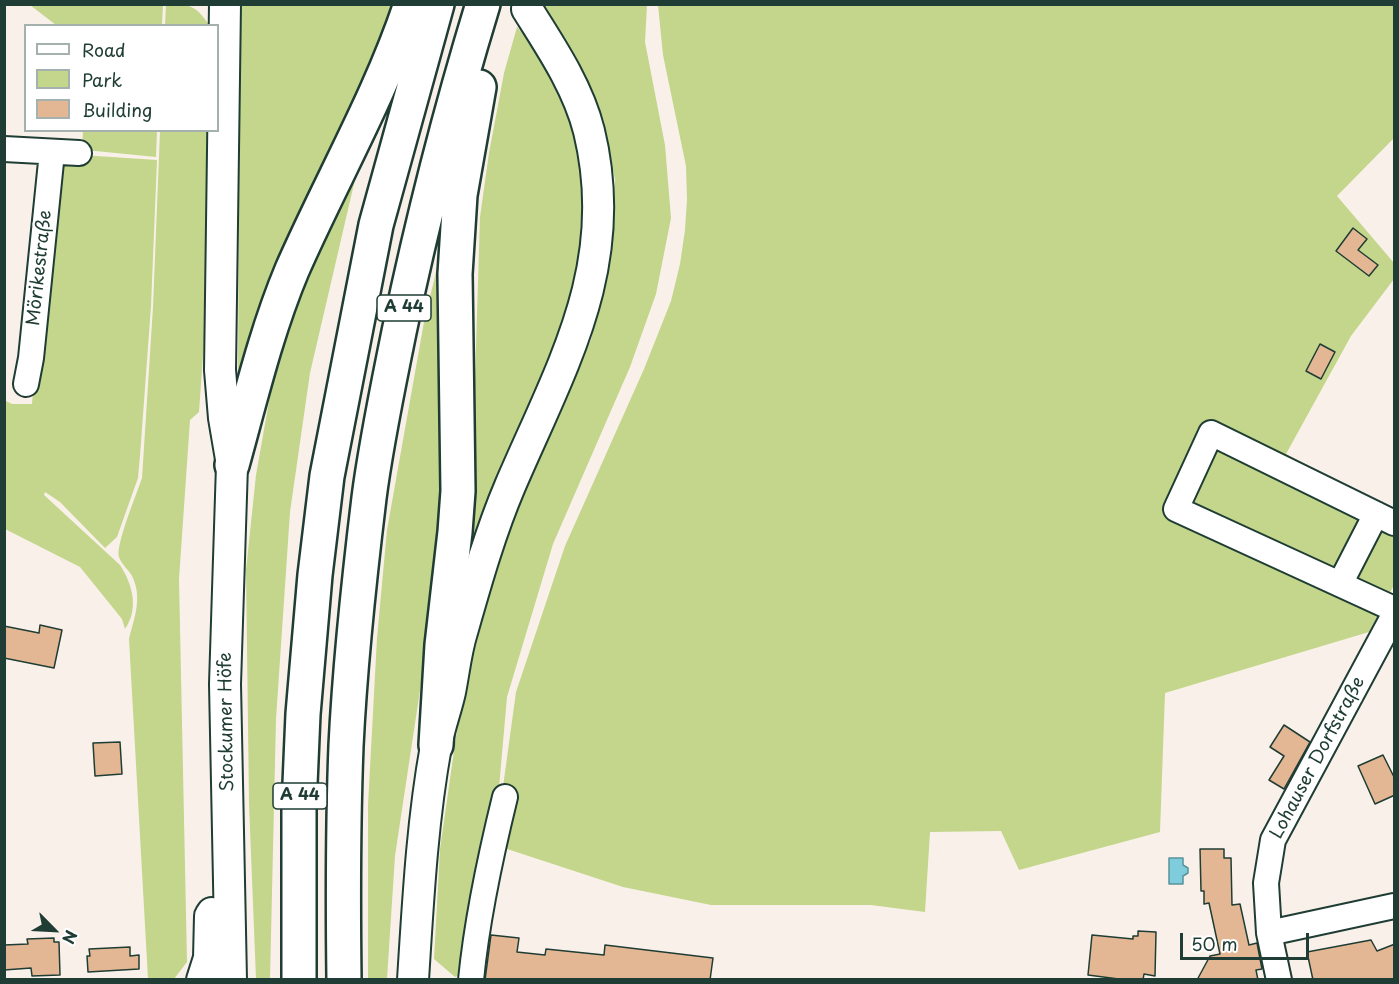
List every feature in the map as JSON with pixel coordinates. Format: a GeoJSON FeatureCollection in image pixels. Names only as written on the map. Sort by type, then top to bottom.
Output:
{"type":"FeatureCollection","features":[{"type":"Feature","properties":{"kind":"highway"},"geometry":{"type":"LineString","coordinates":[[232,465],[259,368],[292,271],[387,69],[411,4]]}},
{"type":"Feature","properties":{"kind":"highway","name":"A 44"},"geometry":{"type":"LineString","coordinates":[[299,980],[299,807],[303,714],[315,575],[327,476],[376,225],[437,4]]}},
{"type":"Feature","properties":{"kind":"highway","name":"A 44"},"geometry":{"type":"LineString","coordinates":[[344,980],[343,849],[346,743],[369,496],[387,391],[410,279],[455,102],[483,4]]}},
{"type":"Feature","properties":{"kind":"highway"},"geometry":{"type":"LineString","coordinates":[[436,745],[442,645],[458,491],[455,274],[460,195],[477,94],[515,7]]}},
{"type":"Feature","properties":{"kind":"main road","name":"Stockumer Höfe"},"geometry":{"type":"LineString","coordinates":[[225,4],[220,370],[224,418],[232,465],[225,684],[231,980]]}},
{"type":"Feature","properties":{"kind":"main road"},"geometry":{"type":"LineString","coordinates":[[412,980],[423,842],[436,745],[461,636],[485,554],[509,489],[575,337],[588,295],[596,255],[600,211],[589,130],[558,57],[515,7]]}},
{"type":"Feature","properties":{"kind":"main road"},"geometry":{"type":"LineString","coordinates":[[202,980],[209,958],[210,916],[229,874]]}},
{"type":"Feature","properties":{"kind":"main road"},"geometry":{"type":"LineString","coordinates":[[416,930],[425,962],[435,980]]}},
{"type":"Feature","properties":{"kind":"street"},"geometry":{"type":"LineString","coordinates":[[4,149],[79,153]]}},
{"type":"Feature","properties":{"kind":"street","name":"Mörikestraße"},"geometry":{"type":"LineString","coordinates":[[26,384],[31,358],[52,152]]}},
{"type":"Feature","properties":{"kind":"street"},"geometry":{"type":"LineString","coordinates":[[1340,584],[1385,519],[1211,433],[1176,509],[1340,584],[1395,609]]}},
{"type":"Feature","properties":{"kind":"street","name":"Lohauser Dorfstraße"},"geometry":{"type":"LineString","coordinates":[[1279,980],[1269,933],[1266,883],[1273,840],[1395,615]]}},
{"type":"Feature","properties":{"kind":"street"},"geometry":{"type":"LineString","coordinates":[[471,980],[488,866],[505,797]]}},
{"type":"Feature","properties":{"kind":"street"},"geometry":{"type":"LineString","coordinates":[[1269,933],[1395,906]]}},
{"type":"Feature","properties":{"kind":"green space"},"geometry":{"type":"Polygon","coordinates":[[[166,4],[181,4],[196,10],[208,24],[165,24],[166,4]]]}},
{"type":"Feature","properties":{"kind":"green space"},"geometry":{"type":"Polygon","coordinates":[[[30,5],[163,5],[162,24],[55,24],[30,5]]]}},
{"type":"Feature","properties":{"kind":"green space"},"geometry":{"type":"Polygon","coordinates":[[[240,5],[395,5],[380,51],[260,307],[238,380],[240,5]]]}},
{"type":"Feature","properties":{"kind":"green space"},"geometry":{"type":"Polygon","coordinates":[[[542,5],[647,5],[645,42],[665,145],[671,218],[656,294],[630,367],[553,544],[507,697],[498,799],[466,973],[455,977],[434,959],[440,849],[460,709],[488,592],[525,485],[591,340],[613,236],[615,180],[604,121],[576,57],[542,5]]]}},
{"type":"Feature","properties":{"kind":"green space"},"geometry":{"type":"Polygon","coordinates":[[[658,5],[1394,5],[1394,138],[1337,196],[1394,263],[1394,279],[1351,336],[1286,454],[1394,512],[1394,585],[1369,632],[1165,693],[1160,832],[1019,870],[1001,831],[930,832],[925,912],[871,905],[711,905],[623,887],[495,845],[516,692],[565,546],[644,369],[671,301],[680,264],[687,199],[686,166],[663,55],[658,5]]]}},
{"type":"Feature","properties":{"kind":"green space"},"geometry":{"type":"Polygon","coordinates":[[[517,27],[536,49],[568,107],[582,174],[588,219],[578,288],[463,585],[472,476],[480,217],[504,73],[517,27]]]}},
{"type":"Feature","properties":{"kind":"green space"},"geometry":{"type":"Polygon","coordinates":[[[83,132],[157,132],[156,157],[85,150],[82,147],[83,132]]]}},
{"type":"Feature","properties":{"kind":"green space"},"geometry":{"type":"Polygon","coordinates":[[[160,132],[212,132],[208,285],[199,412],[190,420],[179,579],[187,962],[174,979],[148,979],[129,639],[137,592],[132,576],[119,557],[123,531],[142,478],[153,307],[160,132]]]}},
{"type":"Feature","properties":{"kind":"green space"},"geometry":{"type":"Polygon","coordinates":[[[66,154],[157,160],[151,306],[138,478],[117,537],[105,548],[60,502],[45,492],[44,495],[120,565],[133,597],[132,613],[125,629],[122,619],[80,567],[5,529],[4,400],[12,404],[32,404],[50,173],[66,154]]]}},
{"type":"Feature","properties":{"kind":"green space"},"geometry":{"type":"Polygon","coordinates":[[[360,158],[310,373],[290,512],[276,719],[270,979],[256,979],[249,804],[246,570],[256,475],[274,373],[310,261],[360,158]]]}},
{"type":"Feature","properties":{"kind":"green space"},"geometry":{"type":"Polygon","coordinates":[[[452,205],[443,538],[395,856],[387,979],[368,980],[368,805],[377,638],[387,530],[424,322],[452,205]]]}},
{"type":"Feature","properties":{"kind":"water"},"geometry":{"type":"Polygon","coordinates":[[[1169,858],[1183,858],[1183,865],[1188,868],[1188,873],[1183,876],[1183,884],[1169,884],[1169,858]]]}},
{"type":"Feature","properties":{"kind":"building"},"geometry":{"type":"Polygon","coordinates":[[[1353,228],[1367,239],[1358,250],[1378,265],[1369,276],[1336,251],[1353,228]]]}},
{"type":"Feature","properties":{"kind":"building"},"geometry":{"type":"Polygon","coordinates":[[[1320,344],[1335,352],[1321,379],[1306,371],[1320,344]]]}},
{"type":"Feature","properties":{"kind":"building"},"geometry":{"type":"Polygon","coordinates":[[[40,625],[62,630],[54,668],[4,658],[4,626],[39,633],[40,625]]]}},
{"type":"Feature","properties":{"kind":"building"},"geometry":{"type":"Polygon","coordinates":[[[1284,725],[1310,742],[1284,789],[1269,780],[1284,756],[1270,747],[1284,725]]]}},
{"type":"Feature","properties":{"kind":"building"},"geometry":{"type":"Polygon","coordinates":[[[120,742],[122,774],[95,776],[93,743],[120,742]]]}},
{"type":"Feature","properties":{"kind":"building"},"geometry":{"type":"Polygon","coordinates":[[[1383,755],[1395,779],[1395,795],[1375,804],[1358,766],[1383,755]]]}},
{"type":"Feature","properties":{"kind":"building"},"geometry":{"type":"Polygon","coordinates":[[[1200,849],[1224,849],[1224,858],[1231,858],[1232,905],[1240,904],[1249,945],[1257,943],[1262,969],[1256,970],[1258,980],[1197,980],[1210,956],[1220,954],[1209,903],[1204,904],[1204,891],[1201,891],[1200,849]]]}},
{"type":"Feature","properties":{"kind":"building"},"geometry":{"type":"Polygon","coordinates":[[[1138,931],[1156,932],[1155,976],[1144,974],[1143,980],[1126,980],[1088,975],[1092,935],[1133,939],[1133,936],[1138,936],[1138,931]]]}},
{"type":"Feature","properties":{"kind":"building"},"geometry":{"type":"Polygon","coordinates":[[[491,935],[519,938],[517,952],[545,955],[546,949],[604,955],[605,945],[713,958],[710,980],[485,980],[491,935]]]}},
{"type":"Feature","properties":{"kind":"building"},"geometry":{"type":"Polygon","coordinates":[[[54,938],[54,942],[59,942],[60,975],[32,976],[31,968],[4,970],[4,945],[28,944],[27,939],[54,938]]]}},
{"type":"Feature","properties":{"kind":"building"},"geometry":{"type":"Polygon","coordinates":[[[1371,940],[1377,951],[1395,944],[1395,980],[1313,980],[1307,952],[1371,940]]]}},
{"type":"Feature","properties":{"kind":"building"},"geometry":{"type":"Polygon","coordinates":[[[130,947],[130,956],[139,955],[139,969],[88,972],[89,949],[130,947]]]}}]}
